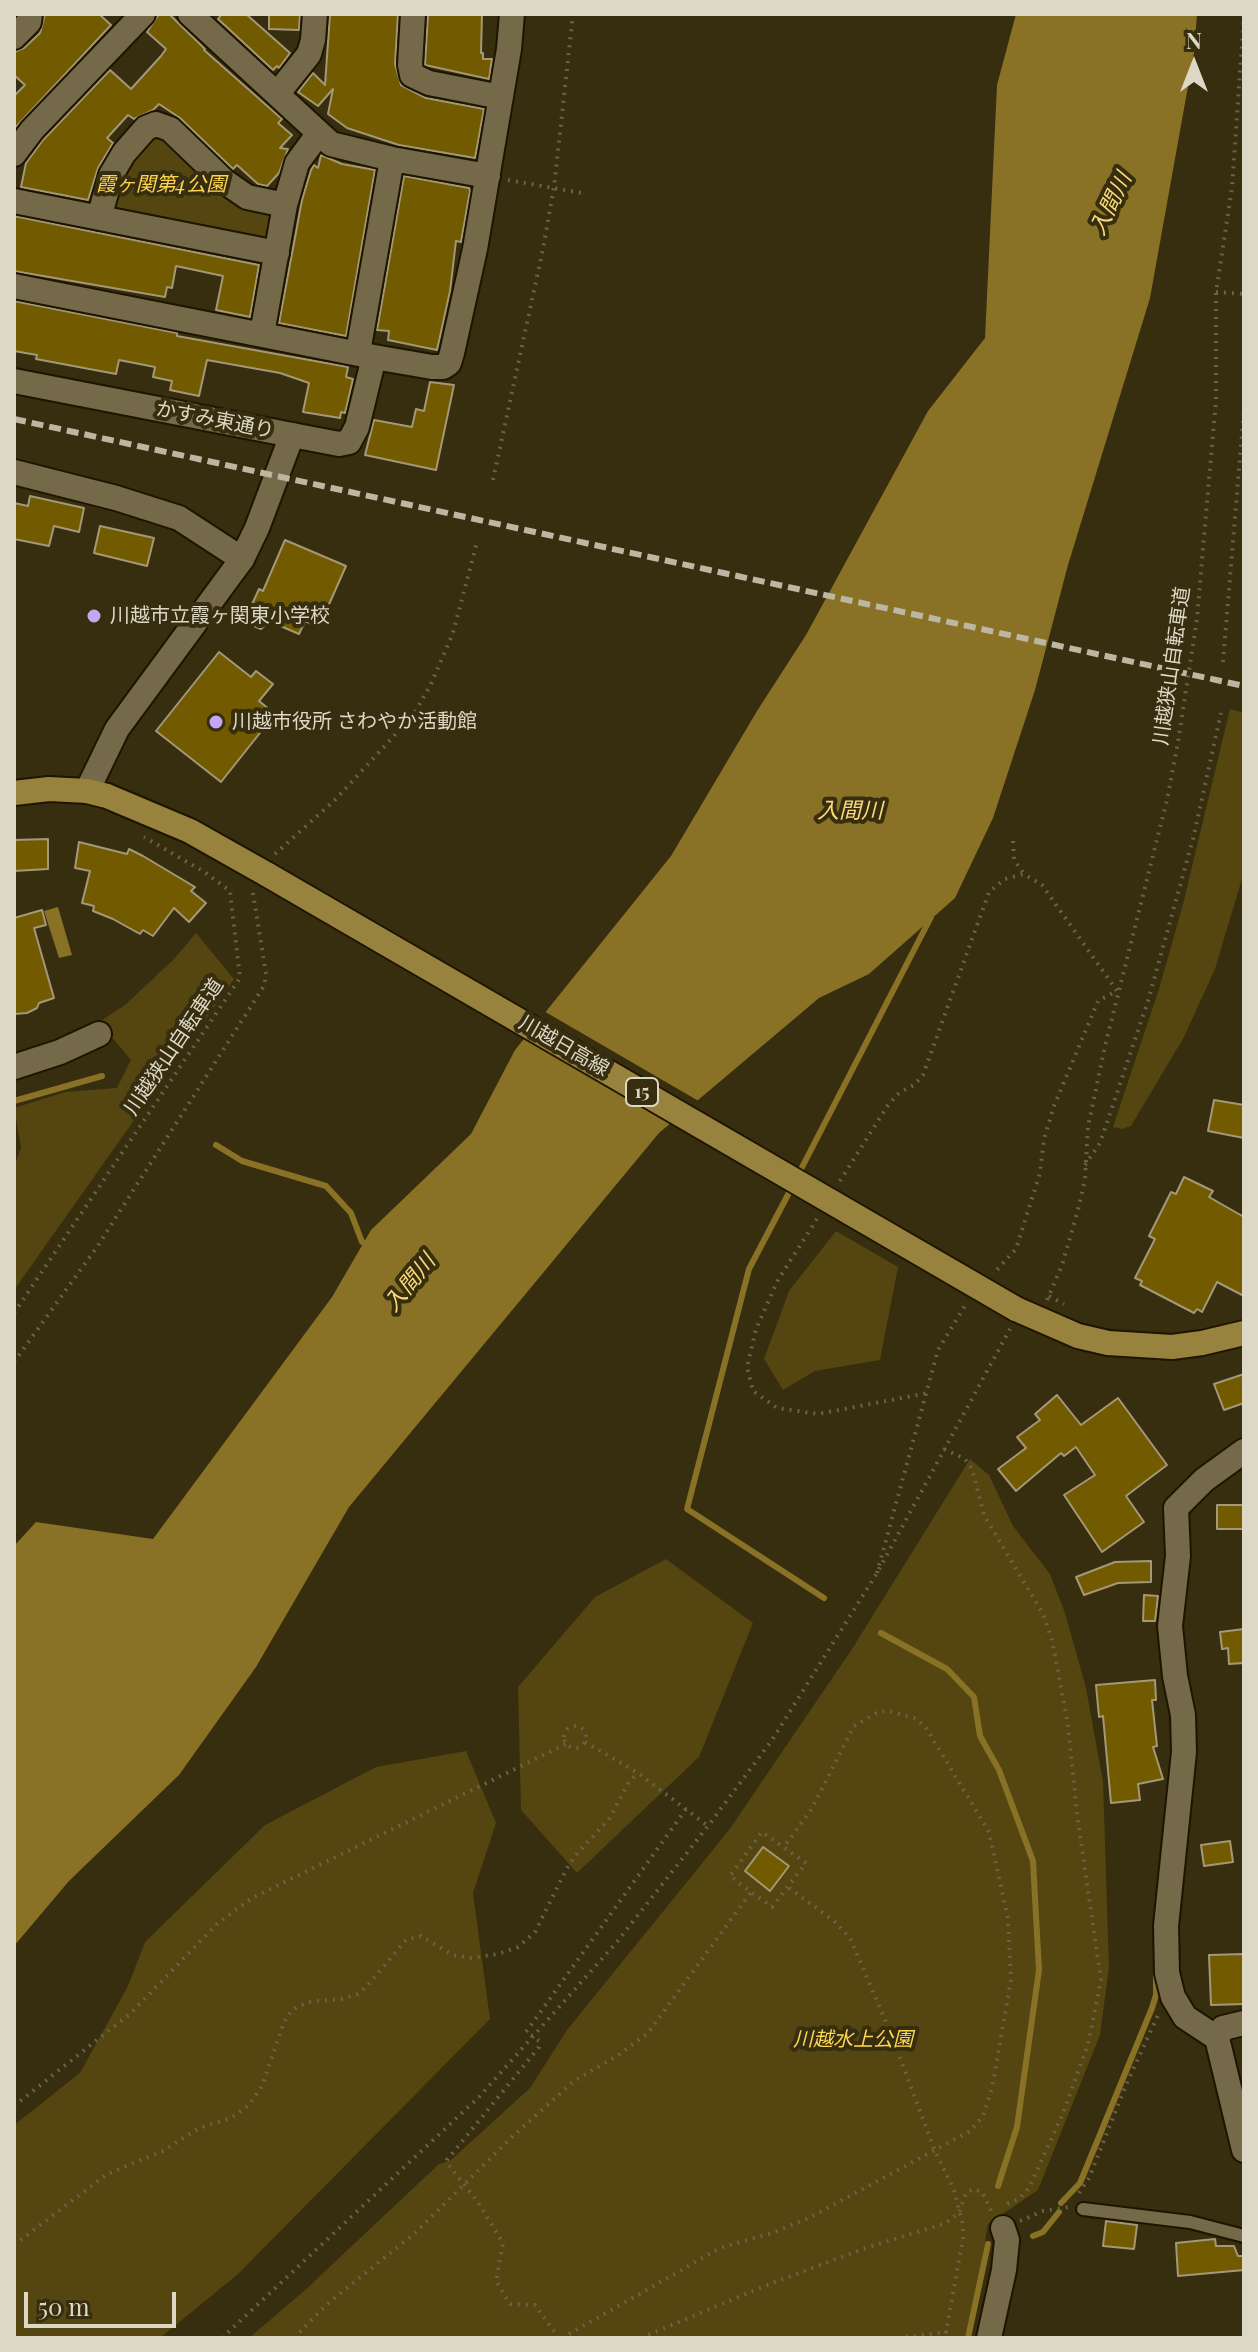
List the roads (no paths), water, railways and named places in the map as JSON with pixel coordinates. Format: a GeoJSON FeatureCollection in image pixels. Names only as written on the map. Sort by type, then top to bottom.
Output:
{"type":"FeatureCollection","features":[{"type":"Feature","properties":{"kind":"main road","name":"川越日高線"},"geometry":{"type":"LineString","coordinates":[[14,793],[49,789],[87,791],[107,796],[161,817],[269,867],[1015,1316],[1108,1343],[1172,1347],[1244,1333]]}},
{"type":"Feature","properties":{"kind":"street"},"geometry":{"type":"LineString","coordinates":[[14,37],[29,22],[30,14]]}},
{"type":"Feature","properties":{"kind":"street"},"geometry":{"type":"LineString","coordinates":[[14,154],[32,130],[143,14]]}},
{"type":"Feature","properties":{"kind":"street"},"geometry":{"type":"LineString","coordinates":[[190,14],[331,144],[392,159],[497,178]]}},
{"type":"Feature","properties":{"kind":"street"},"geometry":{"type":"LineString","coordinates":[[278,93],[309,54],[315,14]]}},
{"type":"Feature","properties":{"kind":"street"},"geometry":{"type":"LineString","coordinates":[[413,14],[412,75],[417,79],[501,97]]}},
{"type":"Feature","properties":{"kind":"street"},"geometry":{"type":"LineString","coordinates":[[14,286],[443,367],[449,363],[475,249],[497,178],[501,97],[512,14]]}},
{"type":"Feature","properties":{"kind":"street"},"geometry":{"type":"LineString","coordinates":[[99,218],[111,175],[124,153],[146,128],[156,124],[170,129],[224,181],[247,197],[285,205]]}},
{"type":"Feature","properties":{"kind":"street"},"geometry":{"type":"LineString","coordinates":[[262,334],[285,205],[297,163],[319,133]]}},
{"type":"Feature","properties":{"kind":"street"},"geometry":{"type":"LineString","coordinates":[[292,435],[339,444],[349,442],[357,427],[392,159]]}},
{"type":"Feature","properties":{"kind":"street"},"geometry":{"type":"LineString","coordinates":[[14,201],[277,253]]}},
{"type":"Feature","properties":{"kind":"street","name":"かすみ東通り"},"geometry":{"type":"LineString","coordinates":[[14,381],[292,435],[242,559],[117,729],[87,791]]}},
{"type":"Feature","properties":{"kind":"street"},"geometry":{"type":"LineString","coordinates":[[14,472],[179,518],[242,559]]}},
{"type":"Feature","properties":{"kind":"street"},"geometry":{"type":"LineString","coordinates":[[14,1067],[60,1052],[99,1034]]}},
{"type":"Feature","properties":{"kind":"street"},"geometry":{"type":"LineString","coordinates":[[1244,1451],[1204,1480],[1176,1508],[1178,1556],[1170,1626],[1183,1715],[1184,1752],[1166,1926],[1167,1973],[1175,2001],[1185,2017],[1217,2038],[1244,2150]]}},
{"type":"Feature","properties":{"kind":"street"},"geometry":{"type":"LineString","coordinates":[[1217,2038],[1223,2028],[1244,2023]]}},
{"type":"Feature","properties":{"kind":"street"},"geometry":{"type":"LineString","coordinates":[[989,2338],[1004,2270],[1007,2240],[996,2218]]}},
{"type":"Feature","properties":{"kind":"lane"},"geometry":{"type":"LineString","coordinates":[[1083,2209],[1190,2222],[1244,2236]]}},
{"type":"Feature","properties":{"kind":"water","name":"入間川"},"geometry":{"type":"Polygon","coordinates":[[[1016,14],[1197,14],[1194,53],[1150,298],[1068,565],[1035,690],[993,818],[955,898],[869,974],[819,998],[659,1133],[349,1507],[256,1667],[179,1775],[69,1881],[14,1946],[14,1546],[36,1522],[153,1539],[332,1297],[371,1230],[471,1134],[515,1050],[671,856],[806,635],[928,411],[985,338],[997,85],[1016,14]]]}},
{"type":"Feature","properties":{"kind":"water"},"geometry":{"type":"Polygon","coordinates":[[[58,907],[72,955],[59,958],[44,911],[58,907]]]}},
{"type":"Feature","properties":{"kind":"waterway"},"geometry":{"type":"LineString","coordinates":[[797,1177],[931,917]]}},
{"type":"Feature","properties":{"kind":"waterway"},"geometry":{"type":"LineString","coordinates":[[14,1101],[102,1076]]}},
{"type":"Feature","properties":{"kind":"waterway"},"geometry":{"type":"LineString","coordinates":[[216,1145],[242,1161],[326,1186],[351,1213],[362,1242],[372,1246]]}},
{"type":"Feature","properties":{"kind":"waterway"},"geometry":{"type":"LineString","coordinates":[[792,1187],[749,1269],[687,1509],[824,1598]]}},
{"type":"Feature","properties":{"kind":"waterway"},"geometry":{"type":"LineString","coordinates":[[881,1633],[947,1669],[974,1697],[980,1736],[999,1770],[1033,1861],[1039,1970],[1017,2127],[998,2186]]}},
{"type":"Feature","properties":{"kind":"waterway"},"geometry":{"type":"LineString","coordinates":[[1061,2203],[1080,2183],[1152,2008],[1156,1995],[1156,1973]]}},
{"type":"Feature","properties":{"kind":"waterway"},"geometry":{"type":"LineString","coordinates":[[1033,2236],[1043,2232],[1059,2212]]}},
{"type":"Feature","properties":{"kind":"waterway"},"geometry":{"type":"LineString","coordinates":[[968,2338],[988,2244]]}},
{"type":"Feature","properties":{"kind":"railway"},"geometry":{"type":"LineString","coordinates":[[14,419],[1244,686]]}},
{"type":"Feature","properties":{"kind":"place","name":"川越市立霞ヶ関東小学校"},"geometry":{"type":"Point","coordinates":[94,616]}},
{"type":"Feature","properties":{"kind":"place","name":"川越市役所 さわやか活動館"},"geometry":{"type":"Point","coordinates":[216,722]}},
{"type":"Feature","properties":{"kind":"park label","name":"霞ヶ関第4公園"},"geometry":{"type":"Point","coordinates":[161,185]}},
{"type":"Feature","properties":{"kind":"park label","name":"川越水上公園"},"geometry":{"type":"Point","coordinates":[853,2040]}}]}
